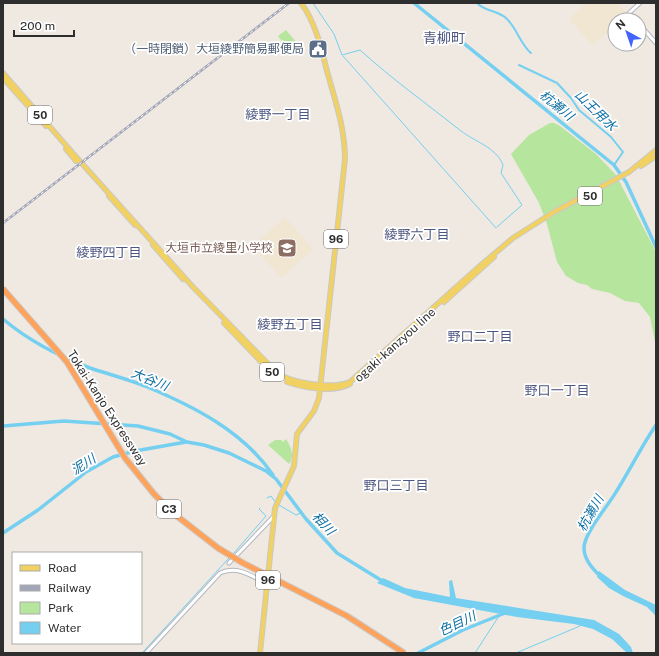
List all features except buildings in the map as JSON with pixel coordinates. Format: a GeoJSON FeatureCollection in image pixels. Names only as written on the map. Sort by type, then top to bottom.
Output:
{"type":"FeatureCollection","features":[{"type":"Feature","properties":{"kind":"highway","name":"Tokai-Kanjo Expressway"},"geometry":{"type":"LineString","coordinates":[[3,290],[67,362],[125,458],[154,494],[173,514],[218,548],[248,566],[347,616],[404,653]]}},
{"type":"Feature","properties":{"kind":"main road","name":"96"},"geometry":{"type":"LineString","coordinates":[[260,653],[275,508],[295,459],[298,434],[316,408],[321,386],[345,159],[341,121],[314,26],[301,3]]}},
{"type":"Feature","properties":{"kind":"main road"},"geometry":{"type":"LineString","coordinates":[[630,12],[640,3]]}},
{"type":"Feature","properties":{"kind":"main road"},"geometry":{"type":"LineString","coordinates":[[647,33],[656,43]]}},
{"type":"Feature","properties":{"kind":"main road","name":"ogaki-kanzyou line"},"geometry":{"type":"LineString","coordinates":[[3,73],[99,183],[212,307],[277,373],[292,380],[321,386],[343,385],[356,378],[496,254],[522,233],[541,221],[622,179],[656,153]]}},
{"type":"Feature","properties":{"kind":"main road","name":"ogaki-kanzyou line"},"geometry":{"type":"LineString","coordinates":[[3,78],[60,139]]}},
{"type":"Feature","properties":{"kind":"main road"},"geometry":{"type":"LineString","coordinates":[[60,139],[99,183]]}},
{"type":"Feature","properties":{"kind":"main road","name":"50"},"geometry":{"type":"LineString","coordinates":[[645,162],[656,149]]}},
{"type":"Feature","properties":{"kind":"main road","name":"50"},"geometry":{"type":"LineString","coordinates":[[645,162],[656,156]]}},
{"type":"Feature","properties":{"kind":"main road"},"geometry":{"type":"LineString","coordinates":[[229,563],[274,516]]}},
{"type":"Feature","properties":{"kind":"main road"},"geometry":{"type":"LineString","coordinates":[[146,653],[220,573],[229,570],[241,570],[267,584]]}},
{"type":"Feature","properties":{"kind":"shaded area"},"geometry":{"type":"Polygon","coordinates":[[[586,3],[618,3],[626,12],[607,12],[607,33],[592,45],[569,19],[586,3]]]}},
{"type":"Feature","properties":{"kind":"shaded area","name":"大垣市立綾里小学校"},"geometry":{"type":"Polygon","coordinates":[[[285,217],[313,249],[281,278],[259,253],[265,246],[259,240],[285,217]]]}},
{"type":"Feature","properties":{"kind":"green space"},"geometry":{"type":"Polygon","coordinates":[[[286,30],[297,43],[288,49],[278,36],[286,30]]]}},
{"type":"Feature","properties":{"kind":"green space"},"geometry":{"type":"Polygon","coordinates":[[[550,123],[560,126],[596,154],[616,175],[656,252],[656,347],[650,317],[639,303],[625,301],[610,293],[592,289],[587,285],[578,283],[566,276],[557,262],[547,224],[539,203],[511,154],[529,135],[550,123]]]}},
{"type":"Feature","properties":{"kind":"green space"},"geometry":{"type":"Polygon","coordinates":[[[286,439],[292,452],[292,458],[289,464],[268,445],[275,440],[281,440],[283,442],[286,439]]]}},
{"type":"Feature","properties":{"kind":"water"},"geometry":{"type":"Polygon","coordinates":[[[599,571],[625,590],[656,605],[656,616],[647,607],[609,588],[597,577],[599,571]]]}},
{"type":"Feature","properties":{"kind":"water"},"geometry":{"type":"Polygon","coordinates":[[[383,578],[405,588],[450,597],[449,581],[452,580],[456,598],[594,620],[619,634],[631,647],[633,653],[627,653],[612,639],[593,629],[574,624],[517,617],[414,598],[377,583],[383,578]]]}},
{"type":"Feature","properties":{"kind":"waterway"},"geometry":{"type":"LineString","coordinates":[[313,3],[334,34],[342,55],[360,50],[384,71],[466,135],[485,145],[496,154],[503,165],[501,173],[522,205],[497,227]]}},
{"type":"Feature","properties":{"kind":"waterway","name":"杭瀬川"},"geometry":{"type":"LineString","coordinates":[[414,3],[614,165],[626,182],[656,247]]}},
{"type":"Feature","properties":{"kind":"waterway","name":"山王用水"},"geometry":{"type":"LineString","coordinates":[[477,3],[480,6],[500,14],[507,19],[514,27],[524,46],[531,53]]}},
{"type":"Feature","properties":{"kind":"waterway"},"geometry":{"type":"LineString","coordinates":[[343,56],[496,228]]}},
{"type":"Feature","properties":{"kind":"waterway","name":"山王用水"},"geometry":{"type":"LineString","coordinates":[[519,65],[557,83],[571,98],[579,110],[611,137],[623,152],[614,165]]}},
{"type":"Feature","properties":{"kind":"waterway","name":"大谷川"},"geometry":{"type":"LineString","coordinates":[[3,319],[34,341],[67,358],[90,368],[145,386],[199,411],[247,445],[261,459],[273,475]]}},
{"type":"Feature","properties":{"kind":"waterway","name":"相川"},"geometry":{"type":"LineString","coordinates":[[3,426],[64,421],[138,426],[170,434],[187,442],[204,445],[229,453],[266,471],[276,479],[306,519],[337,553],[384,582]]}},
{"type":"Feature","properties":{"kind":"waterway","name":"杭瀬川"},"geometry":{"type":"LineString","coordinates":[[601,577],[587,560],[584,552],[585,542],[592,527],[616,492],[656,425]]}},
{"type":"Feature","properties":{"kind":"waterway","name":"泥川"},"geometry":{"type":"LineString","coordinates":[[3,533],[38,510],[86,472],[113,457],[135,451],[186,442]]}},
{"type":"Feature","properties":{"kind":"waterway"},"geometry":{"type":"LineString","coordinates":[[267,498],[271,496],[276,503]]}},
{"type":"Feature","properties":{"kind":"waterway"},"geometry":{"type":"LineString","coordinates":[[279,505],[296,515],[301,513]]}},
{"type":"Feature","properties":{"kind":"waterway"},"geometry":{"type":"LineString","coordinates":[[233,554],[266,516],[259,509],[260,508]]}},
{"type":"Feature","properties":{"kind":"waterway"},"geometry":{"type":"LineString","coordinates":[[142,653],[229,558]]}},
{"type":"Feature","properties":{"kind":"waterway","name":"色目川"},"geometry":{"type":"LineString","coordinates":[[418,653],[463,630],[505,613]]}},
{"type":"Feature","properties":{"kind":"waterway"},"geometry":{"type":"LineString","coordinates":[[475,653],[499,616]]}},
{"type":"Feature","properties":{"kind":"waterway"},"geometry":{"type":"LineString","coordinates":[[516,653],[580,626]]}},
{"type":"Feature","properties":{"kind":"railway"},"geometry":{"type":"LineString","coordinates":[[3,223],[289,3]]}},
{"type":"Feature","properties":{"kind":"place","name":"（一時閉鎖）大垣綾野簡易郵便局"},"geometry":{"type":"Point","coordinates":[318,49]}},
{"type":"Feature","properties":{"kind":"place","name":"大垣市立綾里小学校"},"geometry":{"type":"Point","coordinates":[287,248]}},
{"type":"Feature","properties":{"kind":"district","name":"青柳町"},"geometry":{"type":"Point","coordinates":[444,38]}},
{"type":"Feature","properties":{"kind":"district","name":"綾野一丁目"},"geometry":{"type":"Point","coordinates":[278,114]}},
{"type":"Feature","properties":{"kind":"district","name":"綾野六丁目"},"geometry":{"type":"Point","coordinates":[417,234]}},
{"type":"Feature","properties":{"kind":"district","name":"綾野四丁目"},"geometry":{"type":"Point","coordinates":[109,252]}},
{"type":"Feature","properties":{"kind":"district","name":"綾野五丁目"},"geometry":{"type":"Point","coordinates":[290,324]}},
{"type":"Feature","properties":{"kind":"district","name":"野口二丁目"},"geometry":{"type":"Point","coordinates":[480,336]}},
{"type":"Feature","properties":{"kind":"district","name":"野口一丁目"},"geometry":{"type":"Point","coordinates":[557,390]}},
{"type":"Feature","properties":{"kind":"district","name":"野口三丁目"},"geometry":{"type":"Point","coordinates":[396,485]}}]}
